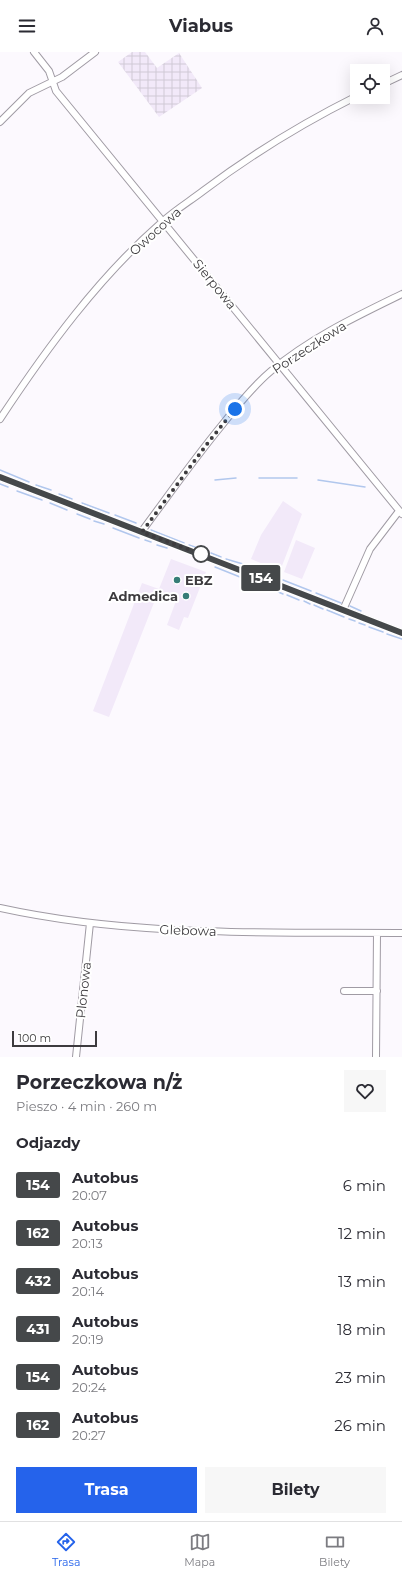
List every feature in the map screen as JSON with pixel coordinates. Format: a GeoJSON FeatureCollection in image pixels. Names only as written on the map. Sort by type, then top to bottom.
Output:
{"type":"FeatureCollection","features":[{"type":"Feature","properties":{"kind":"street","name":"Sierpowa"},"geometry":{"type":"LineString","coordinates":[[34,52],[49,71],[56,91],[401,513]]}},
{"type":"Feature","properties":{"kind":"street"},"geometry":{"type":"LineString","coordinates":[[0,122],[29,93],[62,77],[95,52]]}},
{"type":"Feature","properties":{"kind":"street"},"geometry":{"type":"LineString","coordinates":[[390,81],[402,75]]}},
{"type":"Feature","properties":{"kind":"street","name":"Owocowa"},"geometry":{"type":"LineString","coordinates":[[0,420],[35,366],[62,330],[116,268],[163,221],[257,152],[316,117],[350,100]]}},
{"type":"Feature","properties":{"kind":"street","name":"Porzeczkowa"},"geometry":{"type":"LineString","coordinates":[[142,532],[229,416],[260,381],[280,364],[334,329],[402,294]]}},
{"type":"Feature","properties":{"kind":"street"},"geometry":{"type":"LineString","coordinates":[[0,477],[402,632]]}},
{"type":"Feature","properties":{"kind":"street"},"geometry":{"type":"LineString","coordinates":[[344,610],[370,549],[401,513]]}},
{"type":"Feature","properties":{"kind":"street","name":"Glebowa"},"geometry":{"type":"LineString","coordinates":[[0,908],[90,923],[173,930],[402,934]]}},
{"type":"Feature","properties":{"kind":"street","name":"Plonowa"},"geometry":{"type":"LineString","coordinates":[[76,1057],[90,923]]}},
{"type":"Feature","properties":{"kind":"street"},"geometry":{"type":"LineString","coordinates":[[376,1057],[377,933]]}},
{"type":"Feature","properties":{"kind":"street"},"geometry":{"type":"LineString","coordinates":[[344,991],[377,991]]}},
{"type":"Feature","properties":{"kind":"shaded area"},"geometry":{"type":"Polygon","coordinates":[[[132,52],[145,52],[157,68],[179,53],[202,88],[159,117],[118,62],[132,52]]]}},
{"type":"Feature","properties":{"kind":"shaded area"},"geometry":{"type":"Polygon","coordinates":[[[283,501],[302,514],[280,571],[251,559],[261,535],[283,501]]]}},
{"type":"Feature","properties":{"kind":"shaded area"},"geometry":{"type":"Polygon","coordinates":[[[296,540],[315,548],[302,579],[284,572],[296,540]]]}},
{"type":"Feature","properties":{"kind":"shaded area"},"geometry":{"type":"Polygon","coordinates":[[[171,559],[206,572],[188,618],[184,617],[179,630],[167,625],[176,601],[157,595],[109,717],[93,711],[142,583],[159,589],[171,559]]]}},
{"type":"Feature","properties":{"kind":"waterway"},"geometry":{"type":"LineString","coordinates":[[0,470],[29,482]]}},
{"type":"Feature","properties":{"kind":"waterway"},"geometry":{"type":"LineString","coordinates":[[215,480],[236,478]]}},
{"type":"Feature","properties":{"kind":"waterway"},"geometry":{"type":"LineString","coordinates":[[259,478],[297,478]]}},
{"type":"Feature","properties":{"kind":"waterway"},"geometry":{"type":"LineString","coordinates":[[318,480],[365,487]]}},
{"type":"Feature","properties":{"kind":"waterway"},"geometry":{"type":"LineString","coordinates":[[0,484],[8,487]]}},
{"type":"Feature","properties":{"kind":"waterway"},"geometry":{"type":"LineString","coordinates":[[36,485],[51,490]]}},
{"type":"Feature","properties":{"kind":"waterway"},"geometry":{"type":"LineString","coordinates":[[17,491],[42,500]]}},
{"type":"Feature","properties":{"kind":"waterway"},"geometry":{"type":"LineString","coordinates":[[59,494],[72,499]]}},
{"type":"Feature","properties":{"kind":"waterway"},"geometry":{"type":"LineString","coordinates":[[50,503],[67,510]]}},
{"type":"Feature","properties":{"kind":"waterway"},"geometry":{"type":"LineString","coordinates":[[82,503],[109,513]]}},
{"type":"Feature","properties":{"kind":"waterway"},"geometry":{"type":"LineString","coordinates":[[77,514],[90,519]]}},
{"type":"Feature","properties":{"kind":"waterway"},"geometry":{"type":"LineString","coordinates":[[115,515],[136,523]]}},
{"type":"Feature","properties":{"kind":"waterway"},"geometry":{"type":"LineString","coordinates":[[94,521],[104,524]]}},
{"type":"Feature","properties":{"kind":"waterway"},"geometry":{"type":"LineString","coordinates":[[113,528],[139,538]]}},
{"type":"Feature","properties":{"kind":"waterway"},"geometry":{"type":"LineString","coordinates":[[151,530],[184,543]]}},
{"type":"Feature","properties":{"kind":"waterway"},"geometry":{"type":"LineString","coordinates":[[145,540],[151,542]]}},
{"type":"Feature","properties":{"kind":"waterway"},"geometry":{"type":"LineString","coordinates":[[157,545],[167,548]]}},
{"type":"Feature","properties":{"kind":"waterway"},"geometry":{"type":"LineString","coordinates":[[189,545],[206,551]]}},
{"type":"Feature","properties":{"kind":"waterway"},"geometry":{"type":"LineString","coordinates":[[211,553],[221,557]]}},
{"type":"Feature","properties":{"kind":"waterway"},"geometry":{"type":"LineString","coordinates":[[226,559],[243,564]]}},
{"type":"Feature","properties":{"kind":"waterway"},"geometry":{"type":"LineString","coordinates":[[247,566],[265,574]]}},
{"type":"Feature","properties":{"kind":"waterway"},"geometry":{"type":"LineString","coordinates":[[215,567],[240,577]]}},
{"type":"Feature","properties":{"kind":"waterway"},"geometry":{"type":"LineString","coordinates":[[272,576],[278,579]]}},
{"type":"Feature","properties":{"kind":"waterway"},"geometry":{"type":"LineString","coordinates":[[283,580],[311,591]]}},
{"type":"Feature","properties":{"kind":"waterway"},"geometry":{"type":"LineString","coordinates":[[251,581],[263,586]]}},
{"type":"Feature","properties":{"kind":"waterway"},"geometry":{"type":"LineString","coordinates":[[269,588],[283,594]]}},
{"type":"Feature","properties":{"kind":"waterway"},"geometry":{"type":"LineString","coordinates":[[316,593],[341,603]]}},
{"type":"Feature","properties":{"kind":"waterway"},"geometry":{"type":"LineString","coordinates":[[287,595],[299,600]]}},
{"type":"Feature","properties":{"kind":"waterway"},"geometry":{"type":"LineString","coordinates":[[304,601],[310,604]]}},
{"type":"Feature","properties":{"kind":"waterway"},"geometry":{"type":"LineString","coordinates":[[314,605],[323,609]]}},
{"type":"Feature","properties":{"kind":"waterway"},"geometry":{"type":"LineString","coordinates":[[350,606],[361,611]]}},
{"type":"Feature","properties":{"kind":"waterway"},"geometry":{"type":"LineString","coordinates":[[327,610],[344,617]]}},
{"type":"Feature","properties":{"kind":"waterway"},"geometry":{"type":"LineString","coordinates":[[349,619],[355,621]]}},
{"type":"Feature","properties":{"kind":"waterway"},"geometry":{"type":"LineString","coordinates":[[359,623],[365,625]]}},
{"type":"Feature","properties":{"kind":"waterway"},"geometry":{"type":"LineString","coordinates":[[369,627],[383,632]]}},
{"type":"Feature","properties":{"kind":"waterway"},"geometry":{"type":"LineString","coordinates":[[387,634],[402,639]]}},
{"type":"Feature","properties":{"kind":"bus line","name":"154"},"geometry":{"type":"LineString","coordinates":[[0,477],[402,633]]}},
{"type":"Feature","properties":{"kind":"place","name":"EBZ"},"geometry":{"type":"Point","coordinates":[177,580]}},
{"type":"Feature","properties":{"kind":"place","name":"Admedica"},"geometry":{"type":"Point","coordinates":[186,596]}},
{"type":"Feature","properties":{"kind":"route"},"geometry":{"type":"LineString","coordinates":[[201,554],[142,532],[207,444],[235,409]]}}]}
